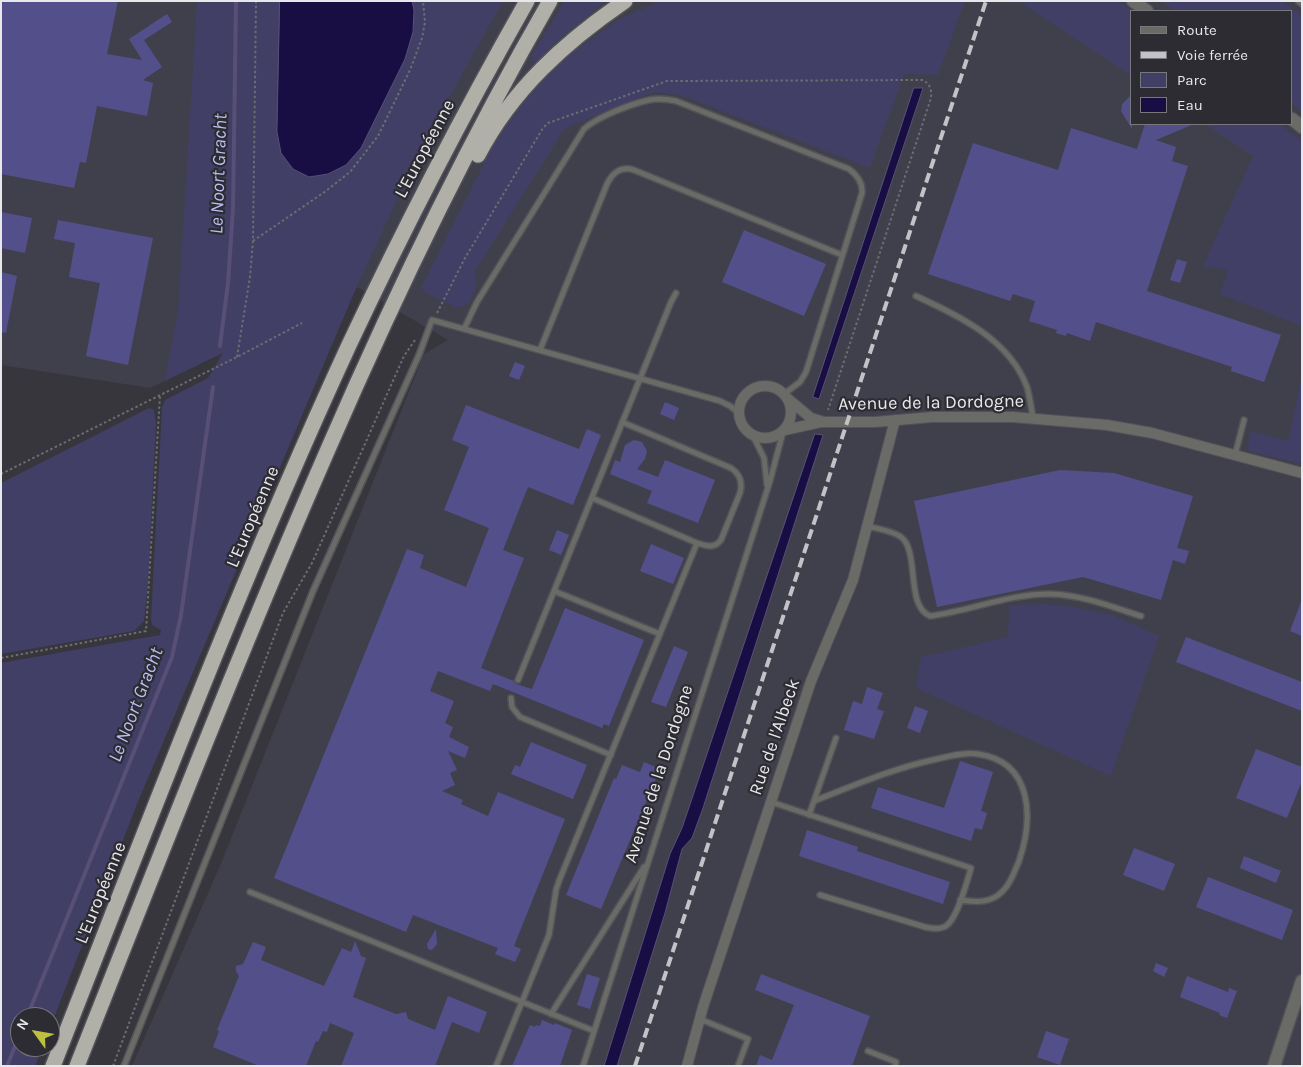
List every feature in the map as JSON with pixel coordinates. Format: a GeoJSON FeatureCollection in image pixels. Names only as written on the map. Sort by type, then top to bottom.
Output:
{"type":"FeatureCollection","features":[{"type":"Feature","properties":{"kind":"highway"},"geometry":{"type":"LineString","coordinates":[[430,180],[516,1]]}},
{"type":"Feature","properties":{"kind":"highway","name":"L'Européenne"},"geometry":{"type":"LineString","coordinates":[[53,1066],[205,682],[294,469],[372,296],[430,180],[527,1]]}},
{"type":"Feature","properties":{"kind":"highway"},"geometry":{"type":"LineString","coordinates":[[78,1066],[254,622],[348,401],[467,155],[550,1]]}},
{"type":"Feature","properties":{"kind":"highway"},"geometry":{"type":"LineString","coordinates":[[401,288],[488,138],[507,109],[552,58],[625,1]]}},
{"type":"Feature","properties":{"kind":"highway"},"geometry":{"type":"LineString","coordinates":[[605,15],[633,1]]}},
{"type":"Feature","properties":{"kind":"street"},"geometry":{"type":"LineString","coordinates":[[1134,1],[1146,10]]}},
{"type":"Feature","properties":{"kind":"street"},"geometry":{"type":"LineString","coordinates":[[1145,1],[1156,10]]}},
{"type":"Feature","properties":{"kind":"street"},"geometry":{"type":"LineString","coordinates":[[772,387],[786,397],[792,413],[784,431],[770,438],[760,438],[753,436],[743,426],[739,414],[741,402],[745,396],[757,388],[772,387]]}},
{"type":"Feature","properties":{"kind":"street","name":"Avenue de la Dordogne"},"geometry":{"type":"LineString","coordinates":[[786,397],[811,418],[824,422]]}},
{"type":"Feature","properties":{"kind":"street","name":"Avenue de la Dordogne"},"geometry":{"type":"LineString","coordinates":[[784,431],[824,422],[869,422],[932,416],[1033,417],[1135,429],[1302,473]]}},
{"type":"Feature","properties":{"kind":"street","name":"Rue de l'Albeck"},"geometry":{"type":"LineString","coordinates":[[687,1066],[700,1019],[813,674],[850,587],[895,420]]}},
{"type":"Feature","properties":{"kind":"street"},"geometry":{"type":"LineString","coordinates":[[1274,1066],[1302,981]]}},
{"type":"Feature","properties":{"kind":"lane"},"geometry":{"type":"LineString","coordinates":[[1298,1],[1302,4]]}},
{"type":"Feature","properties":{"kind":"lane"},"geometry":{"type":"LineString","coordinates":[[464,329],[477,302],[580,134],[589,124],[599,118],[648,100],[669,100],[683,103],[853,172],[861,184],[862,193],[803,377],[786,397]]}},
{"type":"Feature","properties":{"kind":"lane"},"geometry":{"type":"LineString","coordinates":[[540,350],[607,184],[620,169],[634,170],[842,255]]}},
{"type":"Feature","properties":{"kind":"lane"},"geometry":{"type":"LineString","coordinates":[[518,680],[670,302],[676,293]]}},
{"type":"Feature","properties":{"kind":"lane"},"geometry":{"type":"LineString","coordinates":[[916,296],[968,322],[1001,349],[1013,362],[1027,387],[1033,417]]}},
{"type":"Feature","properties":{"kind":"lane"},"geometry":{"type":"LineString","coordinates":[[124,1066],[309,601],[415,363],[432,320],[720,401],[730,406],[739,414]]}},
{"type":"Feature","properties":{"kind":"lane"},"geometry":{"type":"LineString","coordinates":[[1234,455],[1244,420]]}},
{"type":"Feature","properties":{"kind":"lane"},"geometry":{"type":"LineString","coordinates":[[592,498],[698,543],[712,547],[721,540],[741,489],[738,475],[727,466],[622,422]]}},
{"type":"Feature","properties":{"kind":"lane","name":"Avenue de la Dordogne"},"geometry":{"type":"LineString","coordinates":[[583,1066],[766,493],[784,431]]}},
{"type":"Feature","properties":{"kind":"lane","name":"Avenue de la Dordogne"},"geometry":{"type":"LineString","coordinates":[[753,436],[762,452],[766,466],[766,493]]}},
{"type":"Feature","properties":{"kind":"lane"},"geometry":{"type":"LineString","coordinates":[[867,526],[896,535],[905,541],[909,550],[918,604],[924,613],[930,616],[1026,596],[1050,594],[1080,598],[1140,616]]}},
{"type":"Feature","properties":{"kind":"lane"},"geometry":{"type":"LineString","coordinates":[[496,1066],[549,935],[559,881],[698,543]]}},
{"type":"Feature","properties":{"kind":"lane"},"geometry":{"type":"LineString","coordinates":[[554,591],[660,634]]}},
{"type":"Feature","properties":{"kind":"lane"},"geometry":{"type":"LineString","coordinates":[[511,698],[512,707],[520,716],[611,755]]}},
{"type":"Feature","properties":{"kind":"lane"},"geometry":{"type":"LineString","coordinates":[[810,816],[836,738]]}},
{"type":"Feature","properties":{"kind":"lane"},"geometry":{"type":"LineString","coordinates":[[814,801],[891,771],[948,757],[978,754],[1005,764],[1021,784],[1027,803],[1026,830],[1019,859],[1009,884],[1000,894],[982,901],[960,900]]}},
{"type":"Feature","properties":{"kind":"lane"},"geometry":{"type":"LineString","coordinates":[[770,802],[971,868],[952,921],[945,927],[925,927],[820,895]]}},
{"type":"Feature","properties":{"kind":"lane"},"geometry":{"type":"LineString","coordinates":[[551,1014],[648,860]]}},
{"type":"Feature","properties":{"kind":"lane"},"geometry":{"type":"LineString","coordinates":[[250,892],[594,1031]]}},
{"type":"Feature","properties":{"kind":"lane"},"geometry":{"type":"LineString","coordinates":[[700,1019],[748,1039],[738,1066]]}},
{"type":"Feature","properties":{"kind":"lane"},"geometry":{"type":"LineString","coordinates":[[868,1051],[896,1062],[895,1066]]}},
{"type":"Feature","properties":{"kind":"path"},"geometry":{"type":"LineString","coordinates":[[237,357],[250,278],[253,241],[256,1]]}},
{"type":"Feature","properties":{"kind":"path"},"geometry":{"type":"LineString","coordinates":[[253,241],[326,191],[350,172],[378,136],[410,70],[422,38],[424,22],[423,1]]}},
{"type":"Feature","properties":{"kind":"path"},"geometry":{"type":"LineString","coordinates":[[432,320],[465,258],[543,128],[548,124],[667,81],[926,81],[930,87],[931,98],[824,422]]}},
{"type":"Feature","properties":{"kind":"path"},"geometry":{"type":"LineString","coordinates":[[1,474],[302,323]]}},
{"type":"Feature","properties":{"kind":"path"},"geometry":{"type":"LineString","coordinates":[[113,1066],[283,613],[312,563],[404,356],[418,337]]}},
{"type":"Feature","properties":{"kind":"path"},"geometry":{"type":"LineString","coordinates":[[1,658],[146,631],[160,395]]}},
{"type":"Feature","properties":{"kind":"shaded area"},"geometry":{"type":"Polygon","coordinates":[[[1,1],[1302,1],[1302,1066],[132,1066],[220,866],[424,354],[448,340],[357,287],[150,388],[1,365],[1,1]]]}},
{"type":"Feature","properties":{"kind":"green space"},"geometry":{"type":"Polygon","coordinates":[[[197,1],[280,1],[277,132],[281,153],[414,10],[412,1],[503,1],[423,144],[357,286],[137,804],[58,1007],[10,1007],[10,1057],[39,1057],[35,1066],[1,1066],[1,663],[160,635],[161,630],[152,625],[151,619],[162,407],[165,400],[208,378],[223,353],[165,381],[178,311],[197,1]]]}},
{"type":"Feature","properties":{"kind":"green space"},"geometry":{"type":"Polygon","coordinates":[[[565,1],[606,1],[558,40],[537,62],[533,61],[531,56],[565,1]]]}},
{"type":"Feature","properties":{"kind":"green space"},"geometry":{"type":"Polygon","coordinates":[[[660,1],[965,1],[938,75],[904,74],[870,168],[681,95],[654,92],[572,125],[563,131],[475,271],[476,287],[469,303],[458,308],[426,293],[421,288],[495,142],[520,107],[556,65],[616,21],[660,1]]]}},
{"type":"Feature","properties":{"kind":"green space"},"geometry":{"type":"Polygon","coordinates":[[[1018,1],[1119,1],[1131,10],[1130,75],[1018,1]]]}},
{"type":"Feature","properties":{"kind":"green space"},"geometry":{"type":"Polygon","coordinates":[[[1162,1],[1282,1],[1302,16],[1302,112],[1293,105],[1293,10],[1174,10],[1162,1]]]}},
{"type":"Feature","properties":{"kind":"green space"},"geometry":{"type":"Polygon","coordinates":[[[1206,125],[1280,125],[1302,141],[1302,326],[1220,294],[1228,270],[1203,266],[1253,156],[1206,125]]]}},
{"type":"Feature","properties":{"kind":"green space"},"geometry":{"type":"Polygon","coordinates":[[[1302,369],[1302,462],[1299,463],[1249,451],[1250,431],[1288,441],[1302,369]]]}},
{"type":"Feature","properties":{"kind":"green space"},"geometry":{"type":"Polygon","coordinates":[[[149,408],[154,410],[156,424],[148,583],[144,621],[134,631],[1,654],[1,483],[149,408]]]}},
{"type":"Feature","properties":{"kind":"green space"},"geometry":{"type":"Polygon","coordinates":[[[1047,604],[1112,615],[1159,636],[1111,776],[916,688],[921,657],[1008,637],[1009,605],[1047,604]]]}},
{"type":"Feature","properties":{"kind":"water"},"geometry":{"type":"Polygon","coordinates":[[[280,1],[412,1],[414,10],[413,32],[405,59],[361,148],[346,165],[328,174],[309,177],[293,169],[281,153],[277,132],[280,1]]]}},
{"type":"Feature","properties":{"kind":"water"},"geometry":{"type":"Polygon","coordinates":[[[914,88],[923,88],[819,399],[813,397],[914,88]]]}},
{"type":"Feature","properties":{"kind":"water"},"geometry":{"type":"Polygon","coordinates":[[[815,434],[823,435],[703,808],[692,838],[682,849],[665,913],[617,1066],[604,1066],[670,854],[682,828],[815,434]]]}},
{"type":"Feature","properties":{"kind":"building"},"geometry":{"type":"Polygon","coordinates":[[[3,1],[118,1],[107,54],[142,60],[129,39],[167,14],[172,22],[144,40],[162,67],[143,80],[153,83],[147,116],[97,106],[86,163],[80,162],[74,188],[1,174],[1,9],[3,1]]]}},
{"type":"Feature","properties":{"kind":"building"},"geometry":{"type":"Polygon","coordinates":[[[1130,96],[1130,125],[1132,125],[1132,129],[1121,111],[1122,104],[1130,96]]]}},
{"type":"Feature","properties":{"kind":"building"},"geometry":{"type":"Polygon","coordinates":[[[1145,125],[1192,125],[1156,140],[1176,147],[1172,161],[1188,166],[1147,291],[1281,335],[1264,382],[1231,371],[1232,367],[1096,322],[1090,341],[1067,333],[1066,336],[1056,333],[1057,330],[1029,321],[1035,301],[1013,294],[1010,301],[928,274],[973,143],[1058,170],[1071,128],[1137,149],[1145,125]]]}},
{"type":"Feature","properties":{"kind":"building"},"geometry":{"type":"Polygon","coordinates":[[[1,212],[32,218],[25,253],[1,248],[1,212]]]}},
{"type":"Feature","properties":{"kind":"building"},"geometry":{"type":"Polygon","coordinates":[[[58,220],[153,238],[128,365],[86,356],[100,283],[69,277],[75,243],[54,239],[58,220]]]}},
{"type":"Feature","properties":{"kind":"building"},"geometry":{"type":"Polygon","coordinates":[[[744,230],[826,264],[804,316],[722,282],[744,230]]]}},
{"type":"Feature","properties":{"kind":"building"},"geometry":{"type":"Polygon","coordinates":[[[1177,259],[1187,262],[1180,283],[1170,280],[1177,259]]]}},
{"type":"Feature","properties":{"kind":"building"},"geometry":{"type":"Polygon","coordinates":[[[1,272],[17,276],[6,333],[1,332],[1,272]]]}},
{"type":"Feature","properties":{"kind":"building"},"geometry":{"type":"Polygon","coordinates":[[[515,362],[525,366],[519,380],[509,376],[515,362]]]}},
{"type":"Feature","properties":{"kind":"building"},"geometry":{"type":"Polygon","coordinates":[[[665,402],[679,408],[674,420],[660,414],[665,402]]]}},
{"type":"Feature","properties":{"kind":"building"},"geometry":{"type":"Polygon","coordinates":[[[466,405],[579,449],[587,429],[601,435],[573,505],[528,487],[503,550],[524,558],[481,668],[532,689],[565,608],[644,640],[609,726],[604,724],[602,728],[493,684],[490,691],[438,671],[430,691],[454,701],[445,723],[453,727],[449,737],[469,747],[465,758],[448,751],[457,770],[450,773],[455,785],[442,791],[463,800],[461,804],[488,816],[498,792],[565,819],[514,946],[521,949],[515,962],[495,954],[498,948],[413,915],[406,932],[274,878],[407,549],[424,555],[420,568],[466,587],[489,528],[444,510],[469,447],[452,440],[466,405]]]}},
{"type":"Feature","properties":{"kind":"building"},"geometry":{"type":"Polygon","coordinates":[[[634,440],[642,442],[647,451],[645,459],[637,469],[658,477],[665,460],[715,480],[698,523],[647,503],[652,491],[610,474],[615,460],[620,462],[625,445],[634,440]]]}},
{"type":"Feature","properties":{"kind":"building"},"geometry":{"type":"Polygon","coordinates":[[[1060,470],[1114,473],[1193,496],[1177,548],[1189,551],[1185,564],[1173,560],[1161,600],[1083,577],[937,607],[914,501],[1060,470]]]}},
{"type":"Feature","properties":{"kind":"building"},"geometry":{"type":"Polygon","coordinates":[[[557,530],[569,535],[561,555],[549,550],[557,530]]]}},
{"type":"Feature","properties":{"kind":"building"},"geometry":{"type":"Polygon","coordinates":[[[651,544],[684,558],[673,584],[640,571],[651,544]]]}},
{"type":"Feature","properties":{"kind":"building"},"geometry":{"type":"Polygon","coordinates":[[[1302,602],[1302,636],[1290,631],[1302,602]]]}},
{"type":"Feature","properties":{"kind":"building"},"geometry":{"type":"Polygon","coordinates":[[[1186,637],[1302,682],[1302,711],[1176,662],[1186,637]]]}},
{"type":"Feature","properties":{"kind":"building"},"geometry":{"type":"Polygon","coordinates":[[[674,646],[688,652],[666,707],[651,702],[674,646]]]}},
{"type":"Feature","properties":{"kind":"building"},"geometry":{"type":"Polygon","coordinates":[[[867,687],[883,693],[877,709],[884,711],[874,739],[844,730],[853,701],[862,704],[867,687]]]}},
{"type":"Feature","properties":{"kind":"building"},"geometry":{"type":"Polygon","coordinates":[[[915,706],[928,711],[920,733],[907,728],[915,706]]]}},
{"type":"Feature","properties":{"kind":"building"},"geometry":{"type":"Polygon","coordinates":[[[531,742],[587,765],[573,799],[511,774],[515,765],[520,767],[531,742]]]}},
{"type":"Feature","properties":{"kind":"building"},"geometry":{"type":"Polygon","coordinates":[[[1256,749],[1302,767],[1302,781],[1287,818],[1236,798],[1256,749]]]}},
{"type":"Feature","properties":{"kind":"building"},"geometry":{"type":"Polygon","coordinates":[[[960,761],[993,772],[981,811],[987,813],[982,830],[975,828],[971,841],[871,808],[878,787],[944,808],[960,761]]]}},
{"type":"Feature","properties":{"kind":"building"},"geometry":{"type":"Polygon","coordinates":[[[644,762],[660,769],[601,909],[566,895],[614,778],[616,779],[622,765],[640,772],[644,762]]]}},
{"type":"Feature","properties":{"kind":"building"},"geometry":{"type":"Polygon","coordinates":[[[807,830],[858,847],[857,851],[950,882],[943,904],[799,856],[807,830]]]}},
{"type":"Feature","properties":{"kind":"building"},"geometry":{"type":"Polygon","coordinates":[[[1134,848],[1175,864],[1164,891],[1123,875],[1134,848]]]}},
{"type":"Feature","properties":{"kind":"building"},"geometry":{"type":"Polygon","coordinates":[[[1244,856],[1281,871],[1276,883],[1240,868],[1244,856]]]}},
{"type":"Feature","properties":{"kind":"building"},"geometry":{"type":"Polygon","coordinates":[[[1208,877],[1293,910],[1282,940],[1196,907],[1208,877]]]}},
{"type":"Feature","properties":{"kind":"building"},"geometry":{"type":"Polygon","coordinates":[[[436,929],[437,944],[432,950],[428,949],[427,944],[436,929]]]}},
{"type":"Feature","properties":{"kind":"building"},"geometry":{"type":"Polygon","coordinates":[[[355,941],[361,956],[366,958],[353,997],[396,1014],[406,1012],[408,1019],[435,1030],[448,996],[487,1012],[479,1033],[452,1022],[435,1066],[341,1066],[354,1033],[330,1023],[327,1032],[323,1031],[318,1042],[316,1041],[306,1066],[259,1066],[213,1047],[219,1031],[217,1030],[239,976],[236,966],[243,964],[253,942],[266,947],[261,960],[324,986],[342,948],[351,952],[355,941]]]}},
{"type":"Feature","properties":{"kind":"building"},"geometry":{"type":"Polygon","coordinates":[[[1156,963],[1168,968],[1164,977],[1153,971],[1156,963]]]}},
{"type":"Feature","properties":{"kind":"building"},"geometry":{"type":"Polygon","coordinates":[[[587,974],[600,978],[590,1009],[577,1005],[587,974]]]}},
{"type":"Feature","properties":{"kind":"building"},"geometry":{"type":"Polygon","coordinates":[[[761,974],[870,1016],[852,1066],[756,1066],[760,1055],[772,1060],[794,1005],[755,990],[761,974]]]}},
{"type":"Feature","properties":{"kind":"building"},"geometry":{"type":"Polygon","coordinates":[[[1187,976],[1228,992],[1229,988],[1237,991],[1227,1018],[1219,1015],[1220,1013],[1180,997],[1187,976]]]}},
{"type":"Feature","properties":{"kind":"building"},"geometry":{"type":"Polygon","coordinates":[[[542,1020],[572,1030],[560,1066],[512,1066],[530,1025],[540,1026],[542,1020]]]}},
{"type":"Feature","properties":{"kind":"building"},"geometry":{"type":"Polygon","coordinates":[[[1046,1031],[1069,1039],[1060,1065],[1037,1057],[1046,1031]]]}},
{"type":"Feature","properties":{"kind":"waterway","name":"Le Noort Gracht"},"geometry":{"type":"LineString","coordinates":[[220,346],[228,283],[233,209],[236,1]]}},
{"type":"Feature","properties":{"kind":"waterway","name":"Le Noort Gracht"},"geometry":{"type":"LineString","coordinates":[[31,1007],[172,657],[181,615],[213,387]]}},
{"type":"Feature","properties":{"kind":"waterway","name":"Le Noort Gracht"},"geometry":{"type":"LineString","coordinates":[[7,1066],[11,1057]]}},
{"type":"Feature","properties":{"kind":"railway"},"geometry":{"type":"LineString","coordinates":[[635,1066],[986,1]]}}]}
